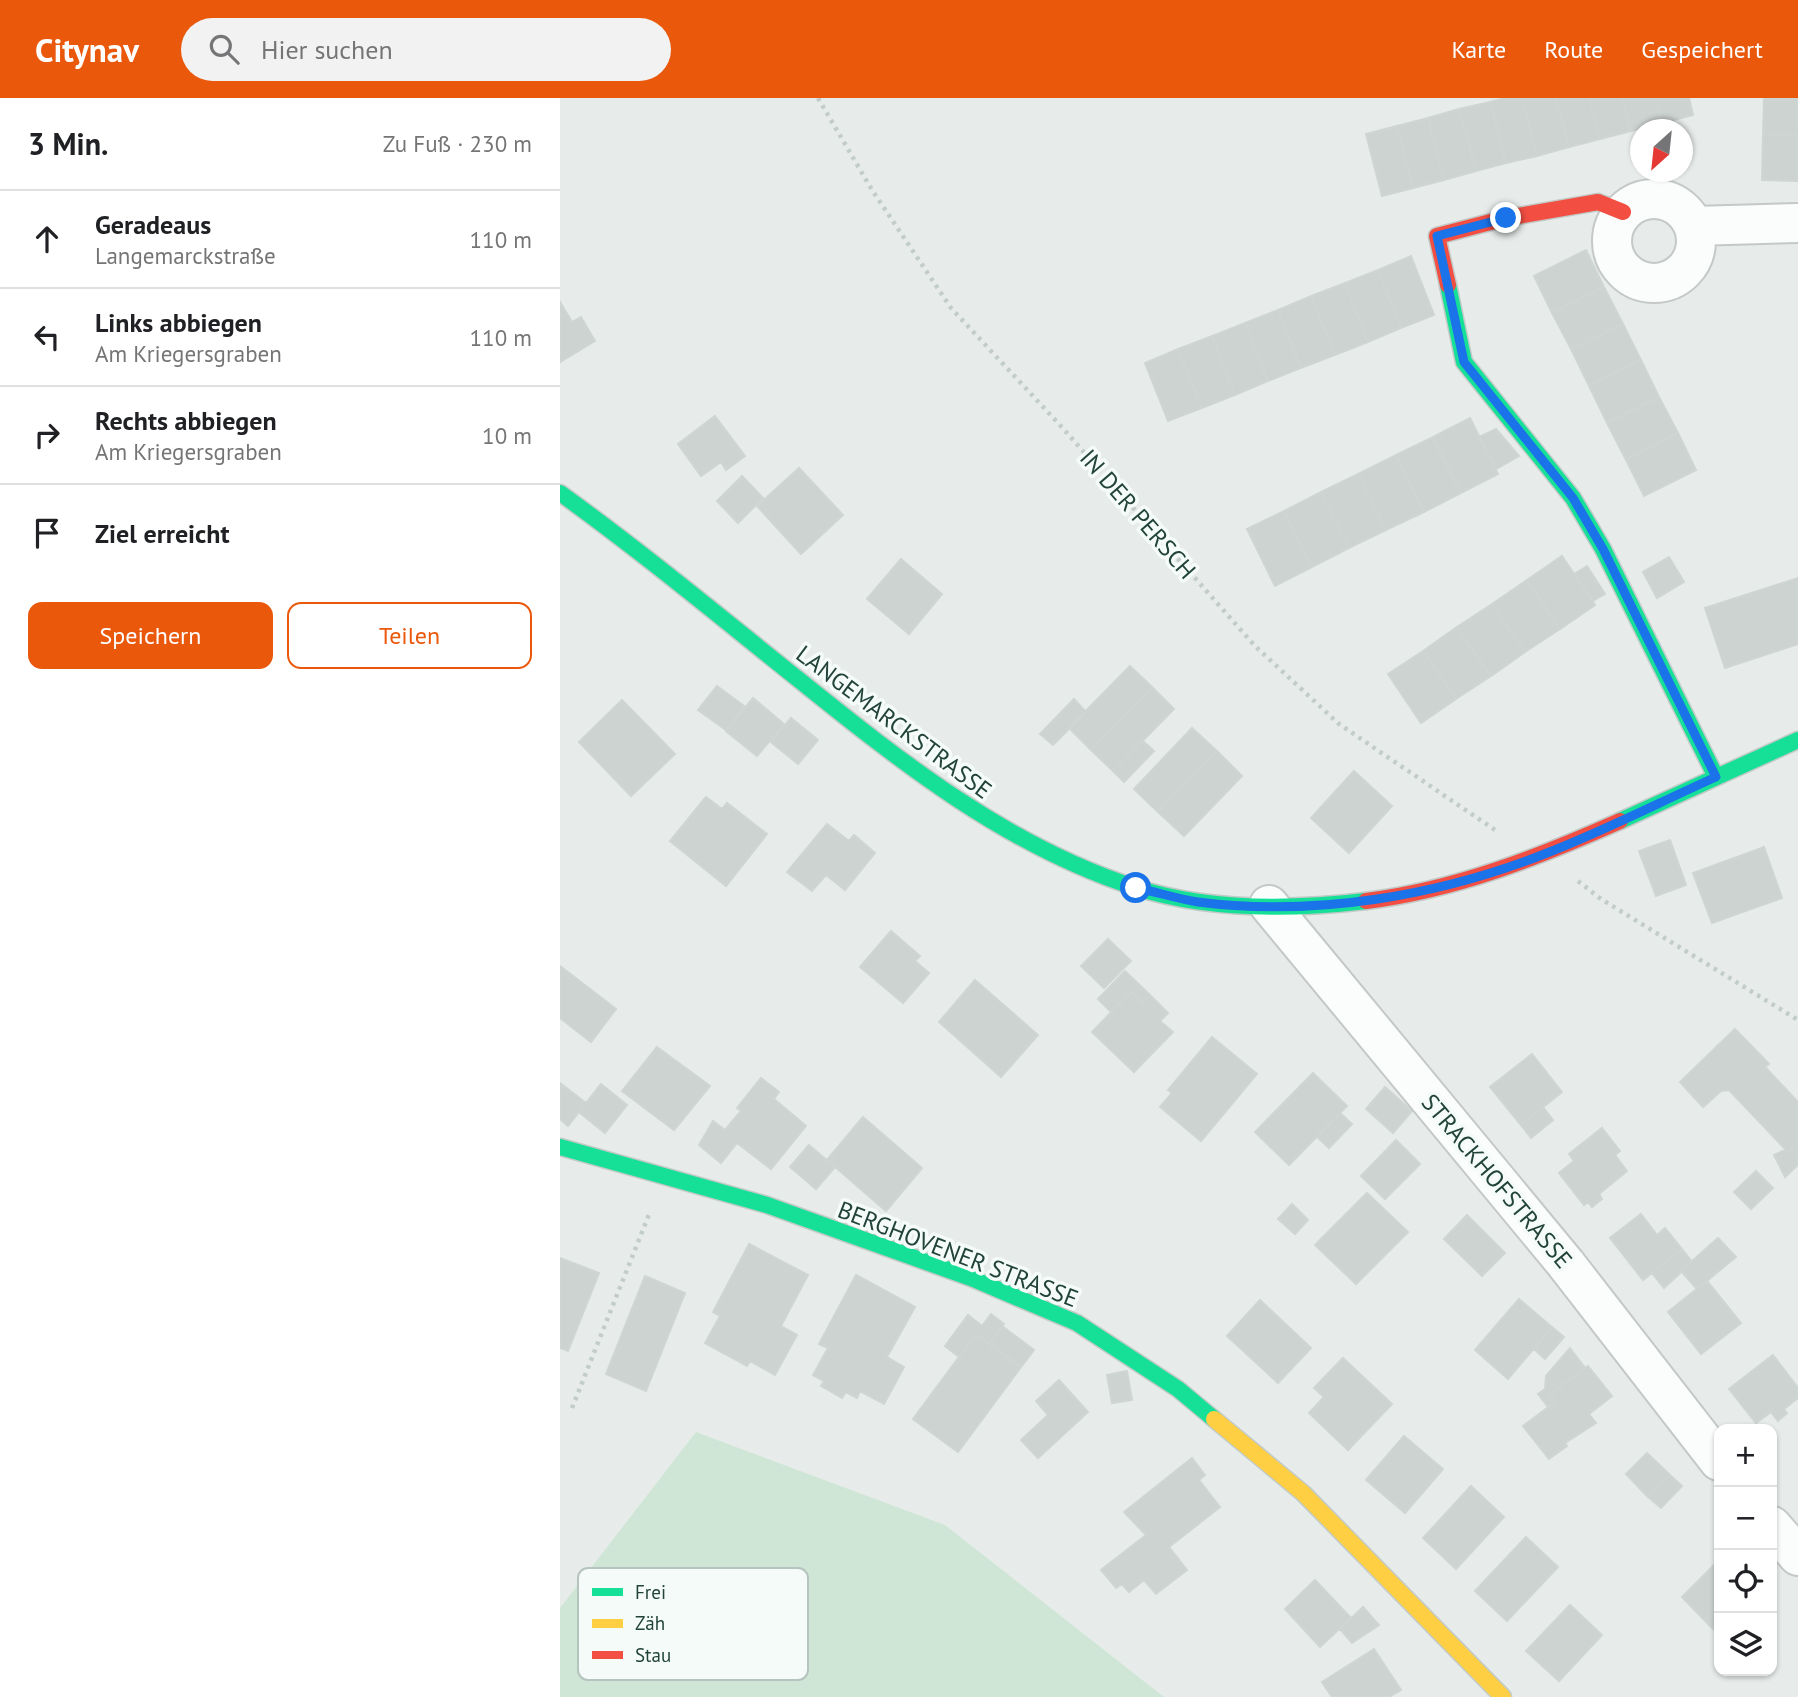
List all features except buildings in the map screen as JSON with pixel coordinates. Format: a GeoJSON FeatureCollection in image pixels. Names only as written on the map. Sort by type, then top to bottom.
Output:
{"type":"FeatureCollection","features":[{"type":"Feature","properties":{"kind":"street"},"geometry":{"type":"LineString","coordinates":[[1662,199],[1687,214],[1694,226],[1695,254],[1684,271],[1667,282],[1639,281],[1618,263],[1612,237],[1623,212],[1635,203],[1662,199]]}},
{"type":"Feature","properties":{"kind":"street"},"geometry":{"type":"LineString","coordinates":[[1623,212],[1598,202],[1506,218],[1437,236],[1464,362],[1573,498],[1603,549],[1716,777]]}},
{"type":"Feature","properties":{"kind":"street"},"geometry":{"type":"LineString","coordinates":[[1694,226],[1798,223]]}},
{"type":"Feature","properties":{"kind":"street","name":"LANGEMARCKSTRASSE"},"geometry":{"type":"LineString","coordinates":[[560,493],[899,760],[985,819],[1054,856],[1136,888],[1198,902],[1269,905],[1394,898],[1455,883],[1539,856],[1798,740]]}},
{"type":"Feature","properties":{"kind":"street","name":"STRACKHOFSTRASSE"},"geometry":{"type":"LineString","coordinates":[[1269,905],[1566,1264],[1714,1455]]}},
{"type":"Feature","properties":{"kind":"street","name":"BERGHOVENER STRASSE"},"geometry":{"type":"LineString","coordinates":[[560,1147],[780,1210],[971,1278],[1077,1323],[1178,1389],[1303,1493],[1503,1697]]}},
{"type":"Feature","properties":{"kind":"street"},"geometry":{"type":"LineString","coordinates":[[1777,1532],[1798,1556]]}},
{"type":"Feature","properties":{"kind":"path","name":"IN DER PERSCH"},"geometry":{"type":"LineString","coordinates":[[818,98],[872,190],[951,308],[1059,424],[1255,646],[1339,724],[1601,899],[1798,1020]]}},
{"type":"Feature","properties":{"kind":"path"},"geometry":{"type":"LineString","coordinates":[[572,1408],[665,1176]]}},
{"type":"Feature","properties":{"kind":"green space"},"geometry":{"type":"Polygon","coordinates":[[[696,1432],[945,1525],[1164,1697],[560,1697],[560,1608],[578,1585],[578,1680],[808,1680],[808,1568],[591,1568],[696,1432]]]}},
{"type":"Feature","properties":{"kind":"traffic: fast"},"geometry":{"type":"LineString","coordinates":[[1448,285],[1464,362],[1573,498],[1603,549],[1716,777]]}},
{"type":"Feature","properties":{"kind":"traffic: fast"},"geometry":{"type":"LineString","coordinates":[[560,493],[651,561],[876,741],[957,799],[1042,849],[1087,870],[1134,887],[1191,901],[1279,907],[1366,901]]}},
{"type":"Feature","properties":{"kind":"traffic: fast"},"geometry":{"type":"LineString","coordinates":[[1620,821],[1798,740]]}},
{"type":"Feature","properties":{"kind":"traffic: fast"},"geometry":{"type":"LineString","coordinates":[[560,1147],[767,1205],[971,1278],[1077,1323],[1178,1389],[1214,1419]]}},
{"type":"Feature","properties":{"kind":"traffic: slow"},"geometry":{"type":"LineString","coordinates":[[1214,1419],[1303,1493],[1503,1697]]}},
{"type":"Feature","properties":{"kind":"traffic: jam"},"geometry":{"type":"LineString","coordinates":[[1448,285],[1437,236],[1506,218],[1598,202],[1623,212]]}},
{"type":"Feature","properties":{"kind":"traffic: jam"},"geometry":{"type":"LineString","coordinates":[[1366,901],[1432,889],[1496,870],[1620,821]]}},
{"type":"Feature","properties":{"kind":"route"},"geometry":{"type":"LineString","coordinates":[[1136,888],[1198,902],[1269,905],[1394,898],[1455,883],[1545,855],[1716,777],[1603,549],[1573,498],[1464,362],[1437,236],[1506,218]]}}]}
